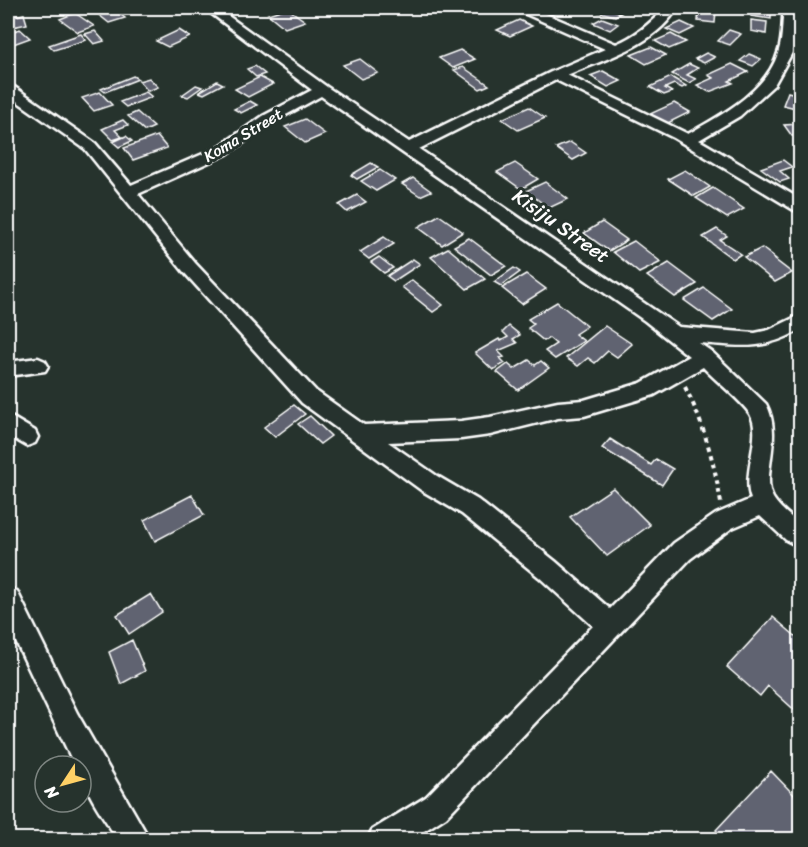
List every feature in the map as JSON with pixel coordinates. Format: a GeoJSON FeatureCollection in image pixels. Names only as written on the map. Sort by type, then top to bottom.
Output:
{"type":"FeatureCollection","features":[{"type":"Feature","properties":{"kind":"street"},"geometry":{"type":"LineString","coordinates":[[523,8],[616,49]]}},
{"type":"Feature","properties":{"kind":"street"},"geometry":{"type":"LineString","coordinates":[[408,148],[556,75],[633,42],[656,25],[671,8]]}},
{"type":"Feature","properties":{"kind":"street"},"geometry":{"type":"LineString","coordinates":[[688,140],[735,113],[769,82],[786,51],[790,8]]}},
{"type":"Feature","properties":{"kind":"street","name":"Kisiju Street"},"geometry":{"type":"LineString","coordinates":[[220,11],[322,90],[705,357],[743,392],[763,419],[764,433],[759,488],[764,504]]}},
{"type":"Feature","properties":{"kind":"street"},"geometry":{"type":"LineString","coordinates":[[556,75],[688,140],[801,206]]}},
{"type":"Feature","properties":{"kind":"street"},"geometry":{"type":"LineString","coordinates":[[8,89],[90,146],[189,267],[309,397],[429,483],[470,507],[546,568],[610,626]]}},
{"type":"Feature","properties":{"kind":"street","name":"Koma Street"},"geometry":{"type":"LineString","coordinates":[[129,192],[222,151],[268,119],[322,90]]}},
{"type":"Feature","properties":{"kind":"street"},"geometry":{"type":"LineString","coordinates":[[675,334],[755,340],[774,336],[801,322]]}},
{"type":"Feature","properties":{"kind":"street"},"geometry":{"type":"LineString","coordinates":[[360,434],[434,432],[490,426],[614,400],[648,389],[705,357]]}},
{"type":"Feature","properties":{"kind":"street"},"geometry":{"type":"LineString","coordinates":[[8,369],[38,366]]}},
{"type":"Feature","properties":{"kind":"street"},"geometry":{"type":"LineString","coordinates":[[8,423],[27,437]]}},
{"type":"Feature","properties":{"kind":"street"},"geometry":{"type":"LineString","coordinates":[[382,840],[436,807],[682,551],[724,521],[764,504],[777,519],[801,537]]}},
{"type":"Feature","properties":{"kind":"street"},"geometry":{"type":"LineString","coordinates":[[8,599],[59,708],[99,784],[135,840]]}},
{"type":"Feature","properties":{"kind":"path"},"geometry":{"type":"LineString","coordinates":[[678,374],[704,424],[712,450],[724,521]]}},
{"type":"Feature","properties":{"kind":"building"},"geometry":{"type":"Polygon","coordinates":[[[287,8],[305,21],[285,28],[268,14],[287,8]]]}},
{"type":"Feature","properties":{"kind":"building"},"geometry":{"type":"Polygon","coordinates":[[[608,8],[621,13],[615,16],[599,12],[608,8]]]}},
{"type":"Feature","properties":{"kind":"building"},"geometry":{"type":"Polygon","coordinates":[[[699,8],[716,10],[715,23],[698,21],[699,8]]]}},
{"type":"Feature","properties":{"kind":"building"},"geometry":{"type":"Polygon","coordinates":[[[760,8],[771,10],[771,19],[751,16],[751,11],[759,13],[760,8]]]}},
{"type":"Feature","properties":{"kind":"building"},"geometry":{"type":"Polygon","coordinates":[[[115,10],[125,18],[109,23],[99,15],[115,10]]]}},
{"type":"Feature","properties":{"kind":"building"},"geometry":{"type":"Polygon","coordinates":[[[75,13],[94,26],[78,32],[60,19],[75,13]]]}},
{"type":"Feature","properties":{"kind":"building"},"geometry":{"type":"Polygon","coordinates":[[[24,14],[27,24],[8,28],[8,18],[24,14]]]}},
{"type":"Feature","properties":{"kind":"building"},"geometry":{"type":"Polygon","coordinates":[[[602,18],[618,24],[610,30],[593,23],[602,18]]]}},
{"type":"Feature","properties":{"kind":"building"},"geometry":{"type":"Polygon","coordinates":[[[519,20],[532,26],[510,36],[497,30],[519,20]]]}},
{"type":"Feature","properties":{"kind":"building"},"geometry":{"type":"Polygon","coordinates":[[[751,20],[767,22],[766,34],[751,31],[751,20]]]}},
{"type":"Feature","properties":{"kind":"building"},"geometry":{"type":"Polygon","coordinates":[[[681,22],[694,28],[680,35],[666,29],[681,22]]]}},
{"type":"Feature","properties":{"kind":"building"},"geometry":{"type":"Polygon","coordinates":[[[20,29],[30,38],[8,46],[8,33],[20,29]]]}},
{"type":"Feature","properties":{"kind":"building"},"geometry":{"type":"Polygon","coordinates":[[[179,30],[190,37],[168,47],[156,41],[179,30]]]}},
{"type":"Feature","properties":{"kind":"building"},"geometry":{"type":"Polygon","coordinates":[[[729,30],[741,34],[730,45],[718,41],[729,30]]]}},
{"type":"Feature","properties":{"kind":"building"},"geometry":{"type":"Polygon","coordinates":[[[95,31],[104,41],[94,44],[85,34],[95,31]]]}},
{"type":"Feature","properties":{"kind":"building"},"geometry":{"type":"Polygon","coordinates":[[[81,34],[86,40],[54,50],[49,45],[81,34]]]}},
{"type":"Feature","properties":{"kind":"building"},"geometry":{"type":"Polygon","coordinates":[[[671,34],[686,42],[669,49],[655,41],[671,34]]]}},
{"type":"Feature","properties":{"kind":"building"},"geometry":{"type":"Polygon","coordinates":[[[651,47],[666,55],[646,64],[631,55],[651,47]]]}},
{"type":"Feature","properties":{"kind":"building"},"geometry":{"type":"Polygon","coordinates":[[[460,50],[475,59],[453,68],[439,58],[460,50]]]}},
{"type":"Feature","properties":{"kind":"building"},"geometry":{"type":"Polygon","coordinates":[[[706,53],[715,57],[704,63],[695,59],[706,53]]]}},
{"type":"Feature","properties":{"kind":"building"},"geometry":{"type":"Polygon","coordinates":[[[749,54],[761,59],[753,66],[740,61],[749,54]]]}},
{"type":"Feature","properties":{"kind":"building"},"geometry":{"type":"Polygon","coordinates":[[[360,59],[378,73],[361,79],[343,65],[360,59]]]}},
{"type":"Feature","properties":{"kind":"building"},"geometry":{"type":"Polygon","coordinates":[[[689,64],[698,68],[687,75],[696,79],[689,83],[672,74],[689,64]]]}},
{"type":"Feature","properties":{"kind":"building"},"geometry":{"type":"Polygon","coordinates":[[[732,64],[748,72],[729,81],[733,83],[709,92],[697,85],[713,78],[708,75],[732,64]]]}},
{"type":"Feature","properties":{"kind":"building"},"geometry":{"type":"Polygon","coordinates":[[[255,66],[265,74],[256,77],[247,69],[255,66]]]}},
{"type":"Feature","properties":{"kind":"building"},"geometry":{"type":"Polygon","coordinates":[[[463,67],[489,85],[480,89],[454,70],[463,67]]]}},
{"type":"Feature","properties":{"kind":"building"},"geometry":{"type":"Polygon","coordinates":[[[603,71],[621,81],[608,87],[590,76],[603,71]]]}},
{"type":"Feature","properties":{"kind":"building"},"geometry":{"type":"Polygon","coordinates":[[[133,76],[138,79],[105,92],[101,89],[133,76]]]}},
{"type":"Feature","properties":{"kind":"building"},"geometry":{"type":"Polygon","coordinates":[[[260,77],[273,84],[248,97],[235,89],[260,77]]]}},
{"type":"Feature","properties":{"kind":"building"},"geometry":{"type":"Polygon","coordinates":[[[671,77],[686,86],[682,88],[674,84],[665,88],[672,92],[664,95],[650,87],[671,77]]]}},
{"type":"Feature","properties":{"kind":"building"},"geometry":{"type":"Polygon","coordinates":[[[149,78],[158,87],[148,91],[139,81],[149,78]]]}},
{"type":"Feature","properties":{"kind":"building"},"geometry":{"type":"Polygon","coordinates":[[[217,81],[223,84],[204,94],[199,92],[217,81]]]}},
{"type":"Feature","properties":{"kind":"building"},"geometry":{"type":"Polygon","coordinates":[[[196,85],[202,87],[188,97],[182,95],[196,85]]]}},
{"type":"Feature","properties":{"kind":"building"},"geometry":{"type":"Polygon","coordinates":[[[100,92],[112,105],[94,111],[82,98],[100,92]]]}},
{"type":"Feature","properties":{"kind":"building"},"geometry":{"type":"Polygon","coordinates":[[[146,92],[152,97],[126,107],[120,102],[146,92]]]}},
{"type":"Feature","properties":{"kind":"building"},"geometry":{"type":"Polygon","coordinates":[[[788,92],[800,95],[800,109],[783,105],[788,92]]]}},
{"type":"Feature","properties":{"kind":"building"},"geometry":{"type":"Polygon","coordinates":[[[250,101],[257,105],[241,113],[234,109],[250,101]]]}},
{"type":"Feature","properties":{"kind":"building"},"geometry":{"type":"Polygon","coordinates":[[[674,103],[690,112],[666,124],[650,114],[674,103]]]}},
{"type":"Feature","properties":{"kind":"building"},"geometry":{"type":"Polygon","coordinates":[[[529,107],[545,118],[518,130],[502,119],[529,107]]]}},
{"type":"Feature","properties":{"kind":"building"},"geometry":{"type":"Polygon","coordinates":[[[137,112],[154,127],[145,131],[128,116],[137,112]]]}},
{"type":"Feature","properties":{"kind":"building"},"geometry":{"type":"Polygon","coordinates":[[[305,119],[325,134],[305,143],[285,127],[305,119]]]}},
{"type":"Feature","properties":{"kind":"building"},"geometry":{"type":"Polygon","coordinates":[[[123,120],[128,125],[115,130],[122,137],[113,140],[102,129],[123,120]]]}},
{"type":"Feature","properties":{"kind":"building"},"geometry":{"type":"Polygon","coordinates":[[[800,124],[800,136],[792,136],[784,125],[800,124]]]}},
{"type":"Feature","properties":{"kind":"building"},"geometry":{"type":"Polygon","coordinates":[[[126,136],[132,141],[119,147],[113,142],[126,136]]]}},
{"type":"Feature","properties":{"kind":"building"},"geometry":{"type":"Polygon","coordinates":[[[157,136],[167,148],[133,160],[124,148],[157,136]]]}},
{"type":"Feature","properties":{"kind":"building"},"geometry":{"type":"Polygon","coordinates":[[[570,142],[586,153],[573,160],[556,148],[570,142]]]}},
{"type":"Feature","properties":{"kind":"building"},"geometry":{"type":"Polygon","coordinates":[[[783,160],[792,167],[780,171],[789,179],[780,182],[761,168],[783,160]]]}},
{"type":"Feature","properties":{"kind":"building"},"geometry":{"type":"Polygon","coordinates":[[[371,163],[378,167],[357,179],[351,175],[371,163]]]}},
{"type":"Feature","properties":{"kind":"building"},"geometry":{"type":"Polygon","coordinates":[[[515,163],[538,179],[521,189],[497,172],[515,163]]]}},
{"type":"Feature","properties":{"kind":"building"},"geometry":{"type":"Polygon","coordinates":[[[380,170],[395,180],[376,191],[361,181],[380,170]]]}},
{"type":"Feature","properties":{"kind":"building"},"geometry":{"type":"Polygon","coordinates":[[[685,170],[710,187],[694,196],[668,179],[685,170]]]}},
{"type":"Feature","properties":{"kind":"building"},"geometry":{"type":"Polygon","coordinates":[[[413,178],[431,191],[420,196],[402,184],[413,178]]]}},
{"type":"Feature","properties":{"kind":"building"},"geometry":{"type":"Polygon","coordinates":[[[545,182],[568,199],[549,208],[526,191],[545,182]]]}},
{"type":"Feature","properties":{"kind":"building"},"geometry":{"type":"Polygon","coordinates":[[[713,188],[744,209],[727,218],[696,198],[713,188]]]}},
{"type":"Feature","properties":{"kind":"building"},"geometry":{"type":"Polygon","coordinates":[[[357,195],[366,202],[347,212],[339,205],[357,195]]]}},
{"type":"Feature","properties":{"kind":"building"},"geometry":{"type":"Polygon","coordinates":[[[439,215],[463,232],[442,245],[418,227],[439,215]]]}},
{"type":"Feature","properties":{"kind":"building"},"geometry":{"type":"Polygon","coordinates":[[[602,222],[627,240],[609,251],[584,233],[602,222]]]}},
{"type":"Feature","properties":{"kind":"building"},"geometry":{"type":"Polygon","coordinates":[[[717,229],[727,236],[720,240],[741,254],[733,259],[703,237],[717,229]]]}},
{"type":"Feature","properties":{"kind":"building"},"geometry":{"type":"Polygon","coordinates":[[[384,237],[394,244],[369,259],[360,252],[384,237]]]}},
{"type":"Feature","properties":{"kind":"building"},"geometry":{"type":"Polygon","coordinates":[[[469,238],[506,266],[491,275],[454,246],[469,238]]]}},
{"type":"Feature","properties":{"kind":"building"},"geometry":{"type":"Polygon","coordinates":[[[634,241],[661,262],[639,273],[613,252],[634,241]]]}},
{"type":"Feature","properties":{"kind":"building"},"geometry":{"type":"Polygon","coordinates":[[[448,248],[485,279],[467,289],[431,257],[448,248]]]}},
{"type":"Feature","properties":{"kind":"building"},"geometry":{"type":"Polygon","coordinates":[[[762,248],[792,273],[775,282],[744,257],[762,248]]]}},
{"type":"Feature","properties":{"kind":"building"},"geometry":{"type":"Polygon","coordinates":[[[379,257],[393,268],[384,273],[371,262],[379,257]]]}},
{"type":"Feature","properties":{"kind":"building"},"geometry":{"type":"Polygon","coordinates":[[[413,259],[420,264],[394,281],[387,276],[413,259]]]}},
{"type":"Feature","properties":{"kind":"building"},"geometry":{"type":"Polygon","coordinates":[[[669,263],[697,284],[675,297],[647,276],[669,263]]]}},
{"type":"Feature","properties":{"kind":"building"},"geometry":{"type":"Polygon","coordinates":[[[514,268],[520,272],[501,286],[494,282],[514,268]]]}},
{"type":"Feature","properties":{"kind":"building"},"geometry":{"type":"Polygon","coordinates":[[[526,274],[546,289],[522,304],[502,288],[526,274]]]}},
{"type":"Feature","properties":{"kind":"building"},"geometry":{"type":"Polygon","coordinates":[[[412,280],[443,305],[433,312],[402,287],[412,280]]]}},
{"type":"Feature","properties":{"kind":"building"},"geometry":{"type":"Polygon","coordinates":[[[704,288],[732,309],[713,321],[684,300],[704,288]]]}},
{"type":"Feature","properties":{"kind":"building"},"geometry":{"type":"Polygon","coordinates":[[[557,302],[587,326],[575,334],[584,341],[555,359],[545,351],[556,344],[549,338],[544,341],[528,328],[534,324],[528,319],[557,302]]]}},
{"type":"Feature","properties":{"kind":"building"},"geometry":{"type":"Polygon","coordinates":[[[509,326],[520,335],[513,339],[517,343],[498,351],[504,357],[500,358],[505,363],[493,370],[475,353],[499,339],[501,341],[508,337],[503,332],[509,326]]]}},
{"type":"Feature","properties":{"kind":"building"},"geometry":{"type":"Polygon","coordinates":[[[605,326],[632,344],[617,357],[608,351],[595,363],[588,358],[578,366],[566,358],[605,326]]]}},
{"type":"Feature","properties":{"kind":"building"},"geometry":{"type":"Polygon","coordinates":[[[529,360],[535,365],[541,361],[549,368],[518,390],[497,372],[508,364],[514,369],[529,360]]]}},
{"type":"Feature","properties":{"kind":"building"},"geometry":{"type":"Polygon","coordinates":[[[294,405],[305,414],[275,437],[264,427],[294,405]]]}},
{"type":"Feature","properties":{"kind":"building"},"geometry":{"type":"Polygon","coordinates":[[[310,416],[331,436],[320,444],[298,424],[310,416]]]}},
{"type":"Feature","properties":{"kind":"building"},"geometry":{"type":"Polygon","coordinates":[[[610,439],[651,465],[656,459],[673,469],[662,485],[602,448],[610,439]]]}},
{"type":"Feature","properties":{"kind":"building"},"geometry":{"type":"Polygon","coordinates":[[[613,488],[650,525],[607,556],[570,517],[613,488]]]}},
{"type":"Feature","properties":{"kind":"building"},"geometry":{"type":"Polygon","coordinates":[[[192,495],[204,515],[155,541],[144,520],[192,495]]]}},
{"type":"Feature","properties":{"kind":"building"},"geometry":{"type":"Polygon","coordinates":[[[151,594],[162,612],[129,634],[117,615],[151,594]]]}},
{"type":"Feature","properties":{"kind":"building"},"geometry":{"type":"Polygon","coordinates":[[[773,617],[800,640],[800,715],[768,686],[760,696],[727,667],[773,617]]]}},
{"type":"Feature","properties":{"kind":"building"},"geometry":{"type":"Polygon","coordinates":[[[132,640],[145,671],[121,684],[109,652],[132,640]]]}},
{"type":"Feature","properties":{"kind":"building"},"geometry":{"type":"Polygon","coordinates":[[[771,771],[800,801],[800,840],[725,840],[716,830],[771,771]]]}}]}
